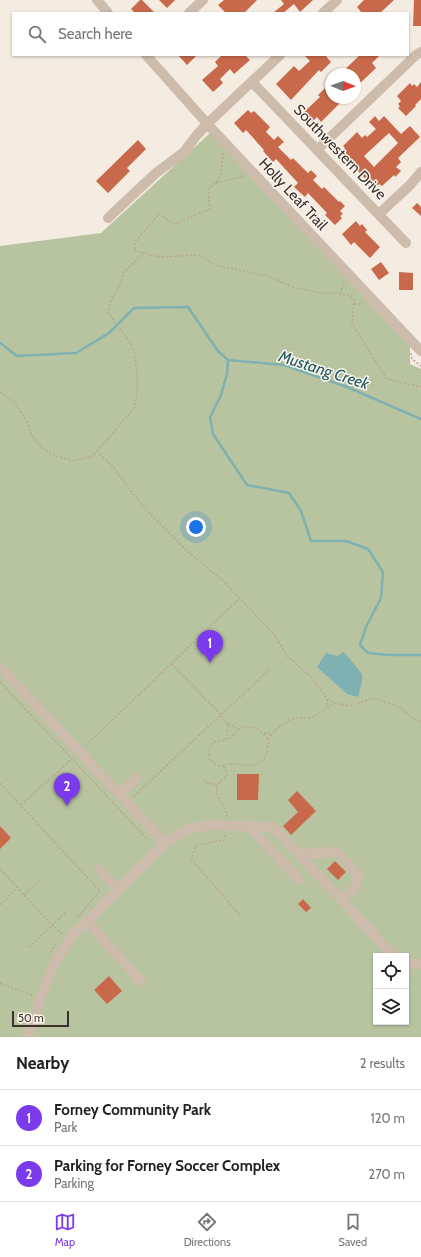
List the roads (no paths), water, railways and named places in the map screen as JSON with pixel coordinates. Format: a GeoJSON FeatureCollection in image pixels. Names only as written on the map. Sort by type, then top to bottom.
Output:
{"type":"FeatureCollection","features":[{"type":"Feature","properties":{"kind":"street"},"geometry":{"type":"LineString","coordinates":[[97,0],[107,12]]}},
{"type":"Feature","properties":{"kind":"street"},"geometry":{"type":"LineString","coordinates":[[190,12],[203,0]]}},
{"type":"Feature","properties":{"kind":"street"},"geometry":{"type":"LineString","coordinates":[[324,12],[337,0]]}},
{"type":"Feature","properties":{"kind":"street"},"geometry":{"type":"LineString","coordinates":[[318,150],[416,55],[421,52]]}},
{"type":"Feature","properties":{"kind":"street","name":"Holly Leaf Trail"},"geometry":{"type":"LineString","coordinates":[[147,56],[207,124],[421,351]]}},
{"type":"Feature","properties":{"kind":"street"},"geometry":{"type":"LineString","coordinates":[[108,218],[156,173],[184,152],[207,124],[279,56]]}},
{"type":"Feature","properties":{"kind":"street","name":"Southwestern Drive"},"geometry":{"type":"LineString","coordinates":[[252,82],[406,243]]}},
{"type":"Feature","properties":{"kind":"street"},"geometry":{"type":"LineString","coordinates":[[379,214],[410,185],[421,172]]}},
{"type":"Feature","properties":{"kind":"street"},"geometry":{"type":"LineString","coordinates":[[0,668],[75,755],[122,791],[165,843]]}},
{"type":"Feature","properties":{"kind":"street"},"geometry":{"type":"LineString","coordinates":[[122,791],[137,778]]}},
{"type":"Feature","properties":{"kind":"street"},"geometry":{"type":"LineString","coordinates":[[27,1037],[32,1026],[40,998],[54,965],[71,937],[165,843],[188,829],[210,825],[273,827],[391,953]]}},
{"type":"Feature","properties":{"kind":"street"},"geometry":{"type":"LineString","coordinates":[[249,826],[298,879]]}},
{"type":"Feature","properties":{"kind":"street"},"geometry":{"type":"LineString","coordinates":[[299,854],[337,852],[360,876],[354,889],[342,899]]}},
{"type":"Feature","properties":{"kind":"street"},"geometry":{"type":"LineString","coordinates":[[99,870],[118,890]]}},
{"type":"Feature","properties":{"kind":"street"},"geometry":{"type":"LineString","coordinates":[[87,922],[141,981]]}},
{"type":"Feature","properties":{"kind":"street"},"geometry":{"type":"LineString","coordinates":[[409,963],[421,964]]}},
{"type":"Feature","properties":{"kind":"water"},"geometry":{"type":"Polygon","coordinates":[[[344,652],[362,674],[362,682],[358,697],[347,694],[317,667],[326,653],[337,656],[344,652]]]}},
{"type":"Feature","properties":{"kind":"waterway","name":"Mustang Creek"},"geometry":{"type":"LineString","coordinates":[[0,343],[17,356],[76,353],[109,333],[134,308],[188,307],[218,351],[228,360],[284,365],[347,387],[421,419]]}},
{"type":"Feature","properties":{"kind":"waterway"},"geometry":{"type":"LineString","coordinates":[[228,360],[227,374],[221,395],[210,417],[213,434],[247,485],[289,493],[301,511],[311,541],[346,541],[368,549],[383,572],[381,598],[366,627],[360,645],[368,653],[389,655],[421,655]]}},
{"type":"Feature","properties":{"kind":"place","name":"Forney Community Park"},"geometry":{"type":"Point","coordinates":[210,663]}},
{"type":"Feature","properties":{"kind":"place","name":"Parking for Forney Soccer Complex"},"geometry":{"type":"Point","coordinates":[67,806]}}]}
